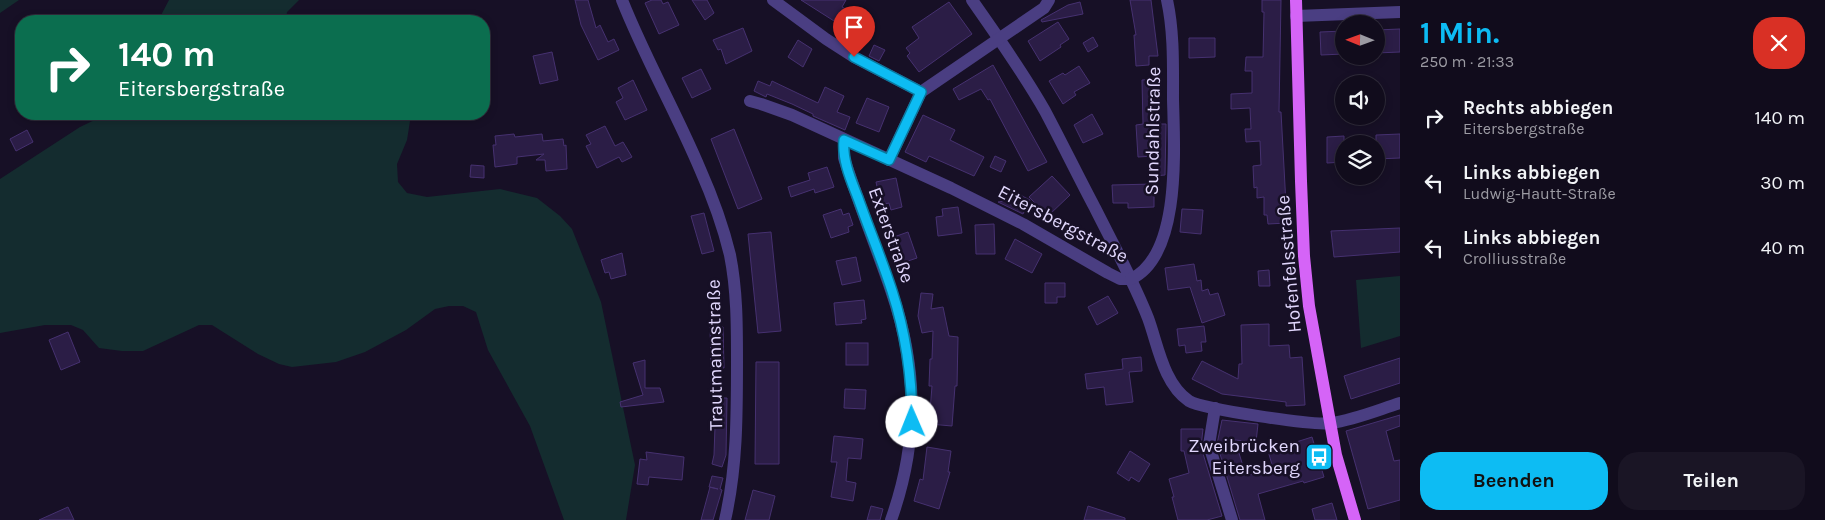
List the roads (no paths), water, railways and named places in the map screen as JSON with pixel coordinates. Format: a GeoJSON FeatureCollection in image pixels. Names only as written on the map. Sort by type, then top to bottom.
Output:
{"type":"FeatureCollection","features":[{"type":"Feature","properties":{"kind":"main road","name":"Hofenfelsstraße"},"geometry":{"type":"LineString","coordinates":[[1296,0],[1298,113],[1304,256],[1312,325],[1330,424],[1336,455],[1355,520]]}},
{"type":"Feature","properties":{"kind":"street","name":"Trautmannstraße"},"geometry":{"type":"LineString","coordinates":[[622,0],[701,171],[730,255],[737,324],[737,408],[732,490],[725,520]]}},
{"type":"Feature","properties":{"kind":"street"},"geometry":{"type":"LineString","coordinates":[[773,0],[854,57],[921,92]]}},
{"type":"Feature","properties":{"kind":"street"},"geometry":{"type":"LineString","coordinates":[[972,0],[999,38],[1044,110],[1131,279]]}},
{"type":"Feature","properties":{"kind":"street"},"geometry":{"type":"LineString","coordinates":[[889,160],[921,92],[1044,8],[1049,0]]}},
{"type":"Feature","properties":{"kind":"street","name":"Sundahlstraße"},"geometry":{"type":"LineString","coordinates":[[1131,279],[1140,275],[1156,254],[1166,225],[1172,194],[1174,166],[1173,59],[1167,0]]}},
{"type":"Feature","properties":{"kind":"street"},"geometry":{"type":"LineString","coordinates":[[1296,16],[1400,12]]}},
{"type":"Feature","properties":{"kind":"street","name":"Eitersbergstraße"},"geometry":{"type":"LineString","coordinates":[[750,101],[792,115],[990,206],[1108,273],[1120,279],[1131,279],[1148,318],[1165,368],[1175,386],[1190,401],[1215,408],[1330,424]]}},
{"type":"Feature","properties":{"kind":"street","name":"Exterstraße"},"geometry":{"type":"LineString","coordinates":[[844,140],[844,158],[892,292],[909,362],[912,393],[910,450],[905,477],[891,520]]}},
{"type":"Feature","properties":{"kind":"street"},"geometry":{"type":"LineString","coordinates":[[1330,424],[1400,403]]}},
{"type":"Feature","properties":{"kind":"street"},"geometry":{"type":"LineString","coordinates":[[1215,408],[1209,445],[1232,520]]}},
{"type":"Feature","properties":{"kind":"place","name":"Zweibrücken Eitersberg"},"geometry":{"type":"Point","coordinates":[1319,457]}}]}
